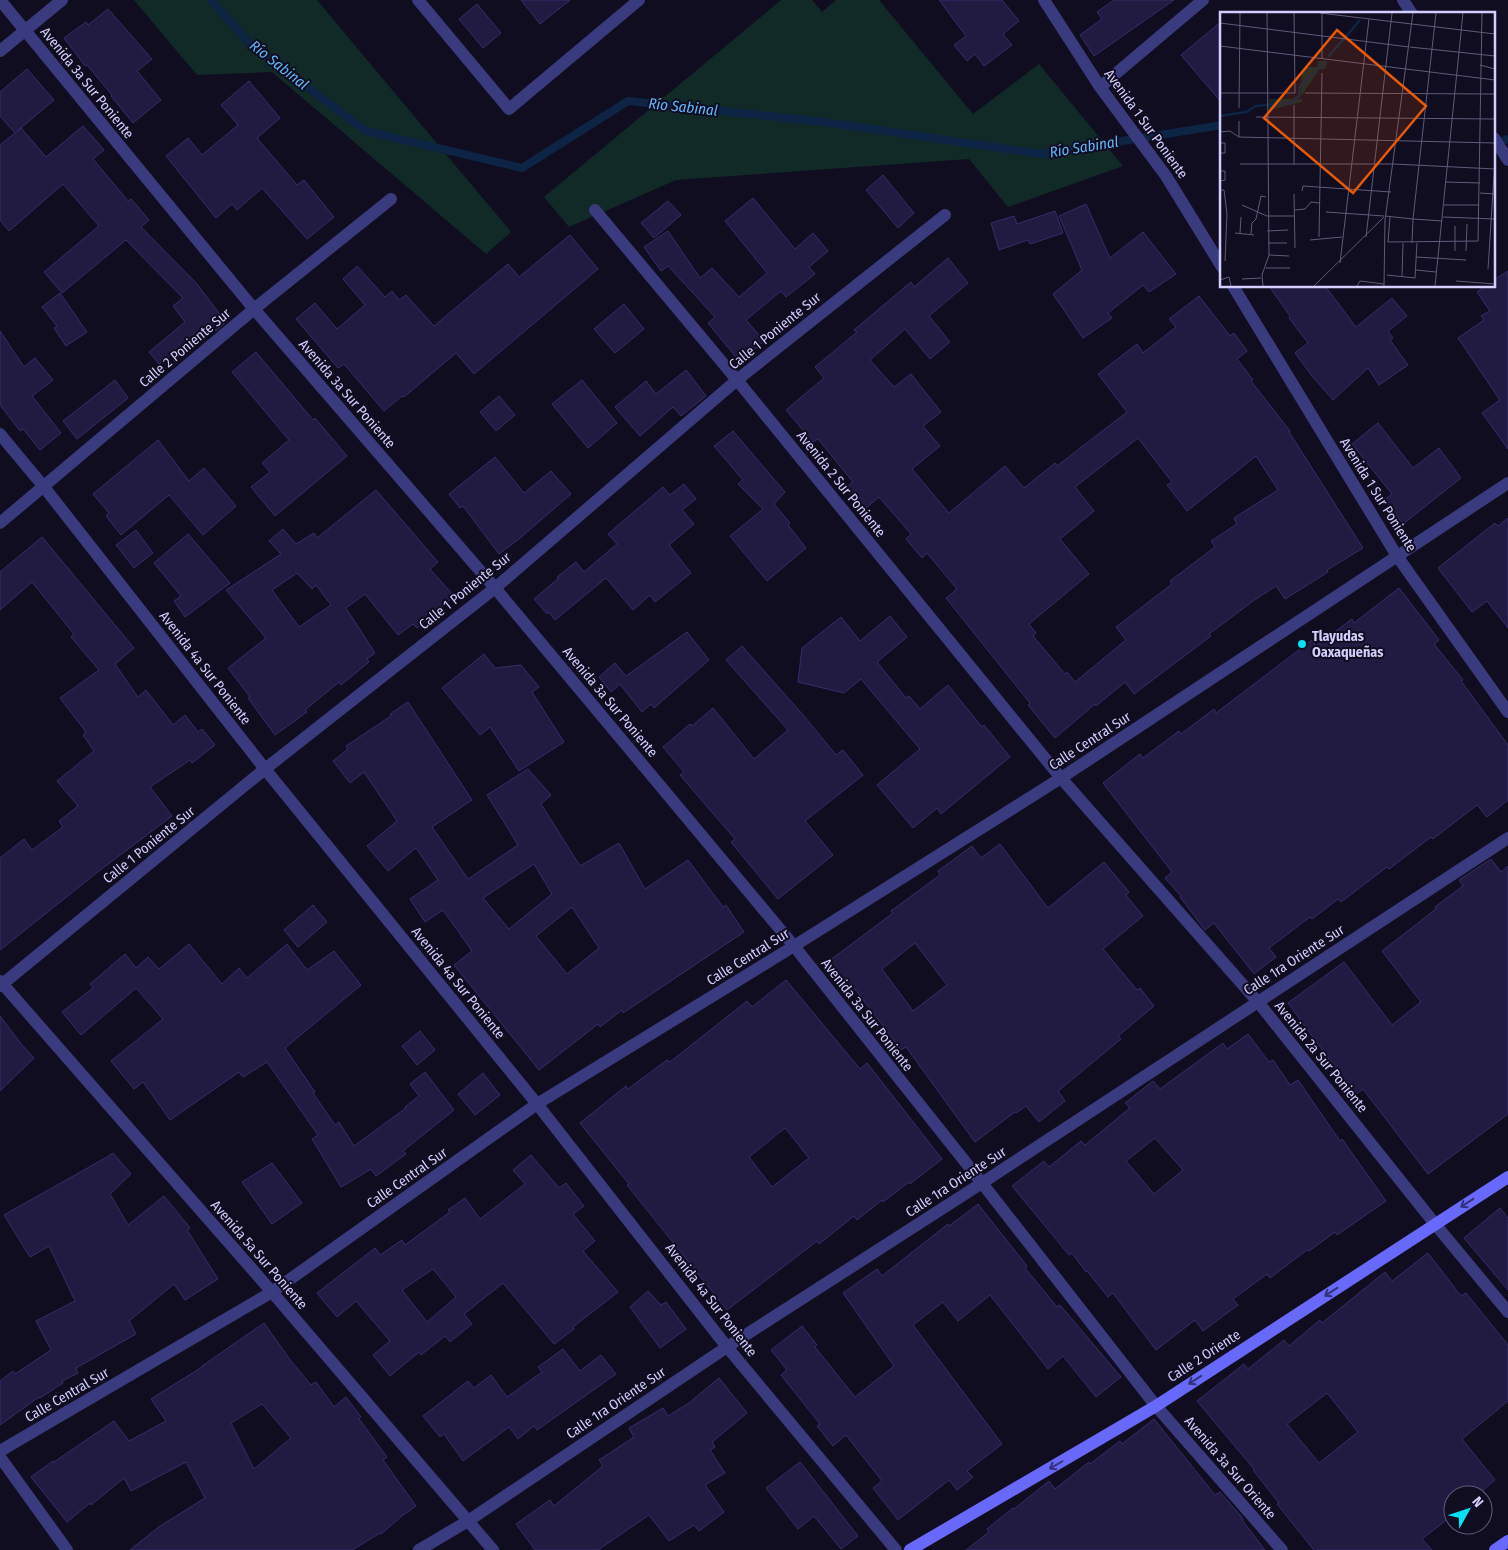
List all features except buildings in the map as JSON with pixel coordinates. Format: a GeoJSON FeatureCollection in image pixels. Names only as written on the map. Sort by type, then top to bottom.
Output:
{"type":"FeatureCollection","features":[{"type":"Feature","properties":{"kind":"main road","name":"Calle 2 Oriente"},"geometry":{"type":"LineString","coordinates":[[910,1550],[1156,1406],[1508,1177]]}},
{"type":"Feature","properties":{"kind":"main road"},"geometry":{"type":"LineString","coordinates":[[1495,1550],[1508,1541]]}},
{"type":"Feature","properties":{"kind":"street","name":"Avenida 3a Sur Poniente"},"geometry":{"type":"LineString","coordinates":[[0,0],[254,309],[495,588],[794,946],[1156,1406]]}},
{"type":"Feature","properties":{"kind":"street"},"geometry":{"type":"LineString","coordinates":[[0,51],[62,0]]}},
{"type":"Feature","properties":{"kind":"street"},"geometry":{"type":"LineString","coordinates":[[418,0],[509,109],[639,0]]}},
{"type":"Feature","properties":{"kind":"street","name":"Avenida 1 Sur Poniente"},"geometry":{"type":"LineString","coordinates":[[1044,0],[1118,114],[1166,176],[1220,264]]}},
{"type":"Feature","properties":{"kind":"street"},"geometry":{"type":"LineString","coordinates":[[1100,87],[1203,0]]}},
{"type":"Feature","properties":{"kind":"street"},"geometry":{"type":"LineString","coordinates":[[1403,0],[1411,12]]}},
{"type":"Feature","properties":{"kind":"street"},"geometry":{"type":"LineString","coordinates":[[1496,141],[1508,160]]}},
{"type":"Feature","properties":{"kind":"street","name":"Calle 2 Poniente Sur"},"geometry":{"type":"LineString","coordinates":[[0,523],[254,309],[391,200]]}},
{"type":"Feature","properties":{"kind":"street","name":"Avenida 2 Sur Poniente"},"geometry":{"type":"LineString","coordinates":[[595,210],[737,380],[1061,778]]}},
{"type":"Feature","properties":{"kind":"street","name":"Calle 1 Poniente Sur"},"geometry":{"type":"LineString","coordinates":[[1,983],[266,769],[495,588],[737,380],[945,215]]}},
{"type":"Feature","properties":{"kind":"street","name":"Avenida 1 Sur Poniente"},"geometry":{"type":"LineString","coordinates":[[1234,288],[1397,556],[1508,712]]}},
{"type":"Feature","properties":{"kind":"street","name":"Avenida 4a Sur Poniente"},"geometry":{"type":"LineString","coordinates":[[0,434],[44,487],[266,769],[537,1104],[727,1346],[896,1550]]}},
{"type":"Feature","properties":{"kind":"street","name":"Calle Central Sur"},"geometry":{"type":"LineString","coordinates":[[0,1451],[272,1292],[537,1104],[794,946],[1061,778],[1508,482]]}},
{"type":"Feature","properties":{"kind":"street","name":"Avenida 2a Sur Poniente"},"geometry":{"type":"LineString","coordinates":[[1061,778],[1258,1002],[1435,1224],[1508,1312]]}},
{"type":"Feature","properties":{"kind":"street","name":"Calle 1ra Oriente Sur"},"geometry":{"type":"LineString","coordinates":[[419,1550],[468,1521],[727,1346],[982,1183],[1508,838]]}},
{"type":"Feature","properties":{"kind":"street","name":"Avenida 5a Sur Poniente"},"geometry":{"type":"LineString","coordinates":[[1,983],[272,1292],[493,1550]]}},
{"type":"Feature","properties":{"kind":"street","name":"Avenida 3a Sur Oriente"},"geometry":{"type":"LineString","coordinates":[[1156,1406],[1282,1550]]}},
{"type":"Feature","properties":{"kind":"street"},"geometry":{"type":"LineString","coordinates":[[0,1457],[67,1550]]}},
{"type":"Feature","properties":{"kind":"green space"},"geometry":{"type":"Polygon","coordinates":[[[134,0],[317,0],[511,232],[486,254],[272,72],[197,75],[134,0]]]}},
{"type":"Feature","properties":{"kind":"green space"},"geometry":{"type":"Polygon","coordinates":[[[781,0],[812,0],[822,12],[836,0],[879,0],[973,114],[1039,64],[1123,166],[1008,207],[969,159],[676,180],[569,227],[544,197],[781,0]]]}},
{"type":"Feature","properties":{"kind":"waterway","name":"Río Sabinal"},"geometry":{"type":"LineString","coordinates":[[211,0],[252,46],[366,131],[522,168],[628,101],[824,122],[1041,154],[1220,125]]}},
{"type":"Feature","properties":{"kind":"waterway","name":"Río Sabinal"},"geometry":{"type":"LineString","coordinates":[[1496,143],[1508,139]]}},
{"type":"Feature","properties":{"kind":"place","name":"Tlayudas Oaxaqueñas"},"geometry":{"type":"Point","coordinates":[1302,644]}}]}
